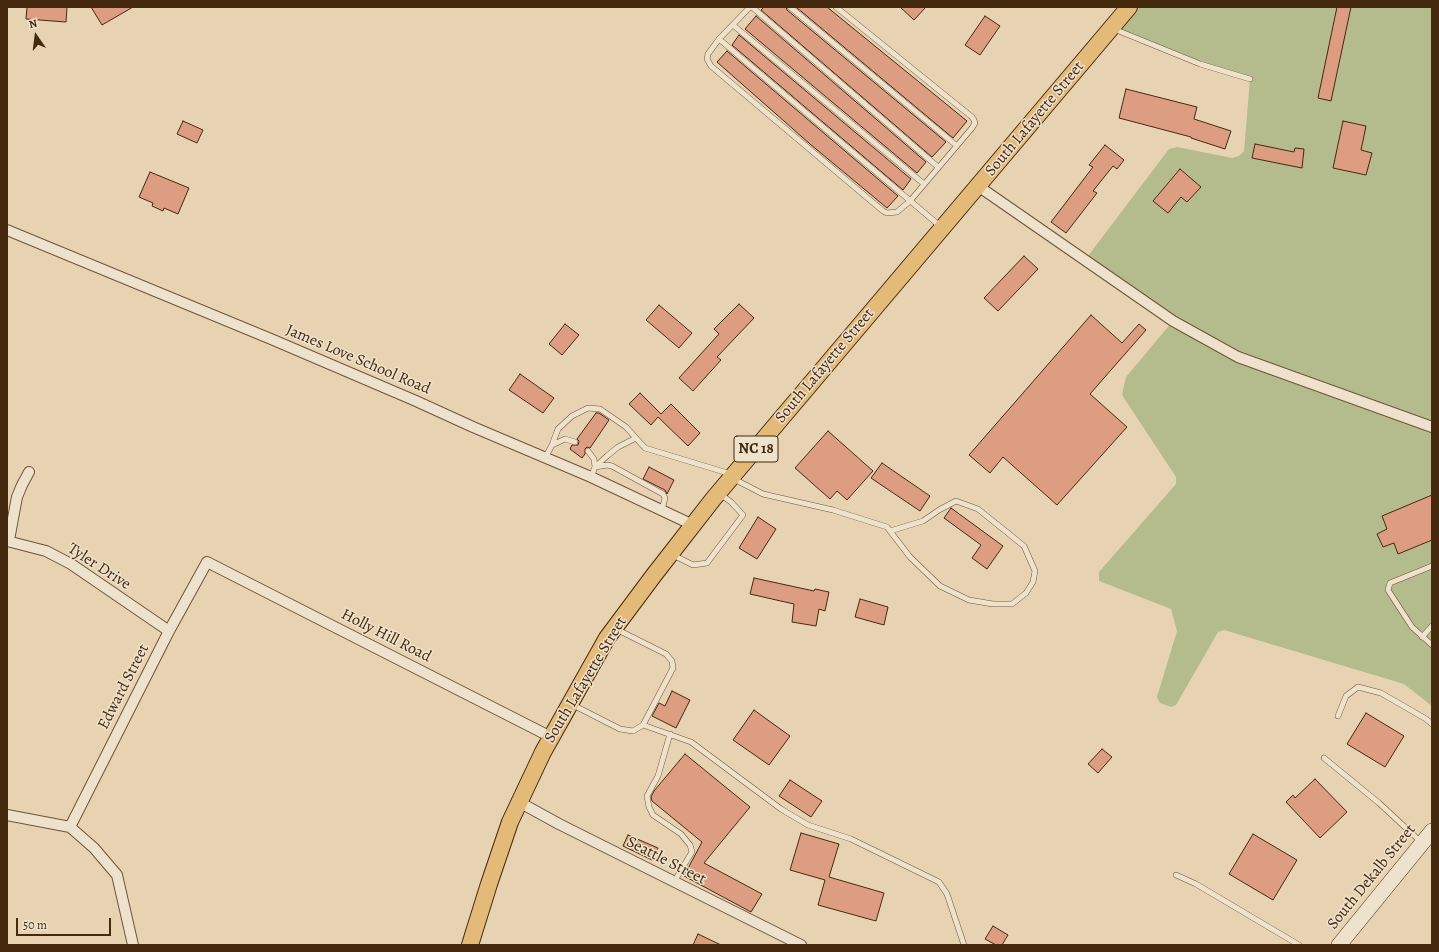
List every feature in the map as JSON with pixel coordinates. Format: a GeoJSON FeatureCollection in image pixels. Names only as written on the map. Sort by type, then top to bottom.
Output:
{"type":"FeatureCollection","features":[{"type":"Feature","properties":{"kind":"main road","name":"South Lafayette Street"},"geometry":{"type":"LineString","coordinates":[[470,945],[506,836],[519,802],[551,737],[607,638],[718,493],[1129,7]]}},
{"type":"Feature","properties":{"kind":"main road","name":"South Dekalb Street"},"geometry":{"type":"LineString","coordinates":[[1339,945],[1432,831]]}},
{"type":"Feature","properties":{"kind":"street"},"geometry":{"type":"LineString","coordinates":[[978,186],[1173,321],[1238,357],[1432,427]]}},
{"type":"Feature","properties":{"kind":"street","name":"James Love School Road"},"geometry":{"type":"LineString","coordinates":[[7,230],[271,339],[591,477],[693,525]]}},
{"type":"Feature","properties":{"kind":"street"},"geometry":{"type":"LineString","coordinates":[[8,541],[17,497],[29,472]]}},
{"type":"Feature","properties":{"kind":"street","name":"Tyler Drive"},"geometry":{"type":"LineString","coordinates":[[8,541],[46,551],[71,564],[169,632]]}},
{"type":"Feature","properties":{"kind":"street","name":"Edward Street"},"geometry":{"type":"LineString","coordinates":[[70,827],[169,632],[207,562]]}},
{"type":"Feature","properties":{"kind":"street","name":"Holly Hill Road"},"geometry":{"type":"LineString","coordinates":[[207,562],[551,737]]}},
{"type":"Feature","properties":{"kind":"street","name":"Seattle Street"},"geometry":{"type":"LineString","coordinates":[[519,802],[559,824],[801,945]]}},
{"type":"Feature","properties":{"kind":"street"},"geometry":{"type":"LineString","coordinates":[[7,815],[70,827],[94,848],[117,875],[133,945]]}},
{"type":"Feature","properties":{"kind":"lane"},"geometry":{"type":"LineString","coordinates":[[836,7],[972,116],[974,120],[974,125],[957,146],[910,201],[897,212],[887,213],[883,211],[711,66],[707,59],[708,54],[719,39],[751,7],[938,167]]}},
{"type":"Feature","properties":{"kind":"lane"},"geometry":{"type":"LineString","coordinates":[[790,7],[957,146]]}},
{"type":"Feature","properties":{"kind":"lane"},"geometry":{"type":"LineString","coordinates":[[733,25],[924,184]]}},
{"type":"Feature","properties":{"kind":"lane"},"geometry":{"type":"LineString","coordinates":[[1111,28],[1200,64],[1250,79]]}},
{"type":"Feature","properties":{"kind":"lane"},"geometry":{"type":"LineString","coordinates":[[719,39],[942,228]]}},
{"type":"Feature","properties":{"kind":"lane"},"geometry":{"type":"LineString","coordinates":[[546,458],[558,429],[572,416],[588,408],[600,409],[626,427],[645,448],[733,476],[763,494],[833,510],[887,527],[890,531],[910,557],[940,586],[969,600],[993,604],[1012,604],[1026,593],[1033,582],[1035,570],[1024,546],[978,509],[956,501],[923,521],[890,531]]}},
{"type":"Feature","properties":{"kind":"lane"},"geometry":{"type":"LineString","coordinates":[[591,477],[595,467],[618,448],[636,438]]}},
{"type":"Feature","properties":{"kind":"lane"},"geometry":{"type":"LineString","coordinates":[[552,445],[565,439],[575,442]]}},
{"type":"Feature","properties":{"kind":"lane"},"geometry":{"type":"LineString","coordinates":[[588,450],[594,459],[595,467]]}},
{"type":"Feature","properties":{"kind":"lane"},"geometry":{"type":"LineString","coordinates":[[595,467],[607,465],[612,466],[663,494],[665,498],[662,510]]}},
{"type":"Feature","properties":{"kind":"lane"},"geometry":{"type":"LineString","coordinates":[[671,553],[693,565],[707,563],[743,515],[731,502],[718,493]]}},
{"type":"Feature","properties":{"kind":"lane"},"geometry":{"type":"LineString","coordinates":[[1432,566],[1390,583],[1388,590],[1412,627],[1432,645]]}},
{"type":"Feature","properties":{"kind":"lane"},"geometry":{"type":"LineString","coordinates":[[1422,637],[1432,626]]}},
{"type":"Feature","properties":{"kind":"lane"},"geometry":{"type":"LineString","coordinates":[[570,704],[620,729],[632,731],[643,725],[673,668],[672,661],[666,654],[615,628]]}},
{"type":"Feature","properties":{"kind":"lane"},"geometry":{"type":"LineString","coordinates":[[1338,716],[1346,696],[1358,687],[1381,693],[1432,724]]}},
{"type":"Feature","properties":{"kind":"lane"},"geometry":{"type":"LineString","coordinates":[[643,725],[691,742],[781,809],[808,825],[852,839],[939,882],[947,894],[964,945]]}},
{"type":"Feature","properties":{"kind":"lane"},"geometry":{"type":"LineString","coordinates":[[670,734],[658,776],[647,796],[649,807],[653,815],[681,834],[690,845],[692,852],[674,882]]}},
{"type":"Feature","properties":{"kind":"lane"},"geometry":{"type":"LineString","coordinates":[[1324,758],[1379,804],[1422,843]]}},
{"type":"Feature","properties":{"kind":"lane"},"geometry":{"type":"LineString","coordinates":[[1176,875],[1196,884],[1299,945]]}},
{"type":"Feature","properties":{"kind":"green space"},"geometry":{"type":"Polygon","coordinates":[[[1129,7],[1432,7],[1432,706],[1404,684],[1224,630],[1218,632],[1176,705],[1171,707],[1160,703],[1157,697],[1177,631],[1171,609],[1099,581],[1099,572],[1176,484],[1176,477],[1122,395],[1126,377],[1173,321],[1085,260],[1169,149],[1177,147],[1232,158],[1239,156],[1244,151],[1250,79],[1200,64],[1112,27],[1129,7]]]}},
{"type":"Feature","properties":{"kind":"building"},"geometry":{"type":"Polygon","coordinates":[[[27,7],[67,7],[66,22],[26,19],[27,7]]]}},
{"type":"Feature","properties":{"kind":"building"},"geometry":{"type":"Polygon","coordinates":[[[91,7],[133,7],[102,25],[91,7]]]}},
{"type":"Feature","properties":{"kind":"building"},"geometry":{"type":"Polygon","coordinates":[[[764,7],[786,7],[787,10],[946,142],[932,157],[761,10],[764,7]]]}},
{"type":"Feature","properties":{"kind":"building"},"geometry":{"type":"Polygon","coordinates":[[[796,7],[827,7],[967,121],[953,138],[796,7]]]}},
{"type":"Feature","properties":{"kind":"building"},"geometry":{"type":"Polygon","coordinates":[[[900,7],[926,7],[914,20],[900,7]]]}},
{"type":"Feature","properties":{"kind":"building"},"geometry":{"type":"Polygon","coordinates":[[[1337,7],[1351,7],[1331,101],[1318,98],[1337,7]]]}},
{"type":"Feature","properties":{"kind":"building"},"geometry":{"type":"Polygon","coordinates":[[[756,16],[926,162],[917,173],[745,29],[756,16]]]}},
{"type":"Feature","properties":{"kind":"building"},"geometry":{"type":"Polygon","coordinates":[[[985,16],[1000,26],[980,55],[965,45],[985,16]]]}},
{"type":"Feature","properties":{"kind":"building"},"geometry":{"type":"Polygon","coordinates":[[[739,35],[911,179],[903,190],[732,45],[739,35]]]}},
{"type":"Feature","properties":{"kind":"building"},"geometry":{"type":"Polygon","coordinates":[[[727,51],[898,196],[887,208],[810,144],[717,62],[727,51]]]}},
{"type":"Feature","properties":{"kind":"building"},"geometry":{"type":"Polygon","coordinates":[[[1126,89],[1197,107],[1194,119],[1231,131],[1225,149],[1191,137],[1119,118],[1126,89]]]}},
{"type":"Feature","properties":{"kind":"building"},"geometry":{"type":"Polygon","coordinates":[[[183,121],[203,130],[197,143],[177,134],[183,121]]]}},
{"type":"Feature","properties":{"kind":"building"},"geometry":{"type":"Polygon","coordinates":[[[1343,121],[1366,126],[1361,150],[1372,153],[1366,175],[1333,168],[1343,121]]]}},
{"type":"Feature","properties":{"kind":"building"},"geometry":{"type":"Polygon","coordinates":[[[1255,144],[1294,152],[1295,148],[1304,149],[1302,168],[1252,158],[1255,144]]]}},
{"type":"Feature","properties":{"kind":"building"},"geometry":{"type":"Polygon","coordinates":[[[1105,145],[1124,160],[1117,169],[1113,166],[1093,191],[1097,193],[1066,233],[1051,222],[1093,167],[1089,165],[1105,145]]]}},
{"type":"Feature","properties":{"kind":"building"},"geometry":{"type":"Polygon","coordinates":[[[1180,169],[1201,187],[1187,202],[1181,197],[1168,213],[1153,201],[1180,169]]]}},
{"type":"Feature","properties":{"kind":"building"},"geometry":{"type":"Polygon","coordinates":[[[150,172],[189,188],[178,214],[164,208],[163,211],[152,206],[153,203],[139,197],[150,172]]]}},
{"type":"Feature","properties":{"kind":"building"},"geometry":{"type":"Polygon","coordinates":[[[1024,256],[1038,269],[998,311],[984,298],[1024,256]]]}},
{"type":"Feature","properties":{"kind":"building"},"geometry":{"type":"Polygon","coordinates":[[[739,304],[754,318],[717,357],[721,360],[693,391],[679,378],[719,334],[714,329],[739,304]]]}},
{"type":"Feature","properties":{"kind":"building"},"geometry":{"type":"Polygon","coordinates":[[[659,305],[692,333],[679,348],[646,320],[659,305]]]}},
{"type":"Feature","properties":{"kind":"building"},"geometry":{"type":"Polygon","coordinates":[[[1091,315],[1122,343],[1139,324],[1146,330],[1090,394],[1127,427],[1057,505],[1003,457],[990,473],[969,455],[1091,315]]]}},
{"type":"Feature","properties":{"kind":"building"},"geometry":{"type":"Polygon","coordinates":[[[565,324],[579,335],[562,355],[549,344],[565,324]]]}},
{"type":"Feature","properties":{"kind":"building"},"geometry":{"type":"Polygon","coordinates":[[[520,374],[554,398],[543,413],[509,390],[520,374]]]}},
{"type":"Feature","properties":{"kind":"building"},"geometry":{"type":"Polygon","coordinates":[[[640,393],[661,414],[671,404],[700,433],[688,446],[658,417],[651,425],[629,404],[640,393]]]}},
{"type":"Feature","properties":{"kind":"building"},"geometry":{"type":"Polygon","coordinates":[[[596,413],[599,413],[609,420],[590,448],[587,447],[585,449],[585,454],[582,458],[570,449],[572,445],[578,445],[579,441],[577,439],[596,413]]]}},
{"type":"Feature","properties":{"kind":"building"},"geometry":{"type":"Polygon","coordinates":[[[828,431],[873,471],[847,500],[837,491],[830,499],[795,468],[828,431]]]}},
{"type":"Feature","properties":{"kind":"building"},"geometry":{"type":"Polygon","coordinates":[[[882,463],[930,496],[920,511],[871,478],[882,463]]]}},
{"type":"Feature","properties":{"kind":"building"},"geometry":{"type":"Polygon","coordinates":[[[649,467],[674,480],[667,494],[665,490],[643,479],[649,467]]]}},
{"type":"Feature","properties":{"kind":"building"},"geometry":{"type":"Polygon","coordinates":[[[1432,495],[1432,540],[1398,554],[1394,543],[1383,547],[1377,534],[1387,529],[1382,516],[1432,495]]]}},
{"type":"Feature","properties":{"kind":"building"},"geometry":{"type":"Polygon","coordinates":[[[951,508],[1003,546],[987,569],[972,558],[981,545],[944,518],[951,508]]]}},
{"type":"Feature","properties":{"kind":"building"},"geometry":{"type":"Polygon","coordinates":[[[758,517],[776,529],[757,559],[739,548],[758,517]]]}},
{"type":"Feature","properties":{"kind":"building"},"geometry":{"type":"Polygon","coordinates":[[[754,578],[814,591],[815,589],[829,592],[825,611],[819,609],[816,626],[792,622],[794,604],[750,594],[754,578]]]}},
{"type":"Feature","properties":{"kind":"building"},"geometry":{"type":"Polygon","coordinates":[[[860,599],[888,607],[884,625],[855,617],[860,599]]]}},
{"type":"Feature","properties":{"kind":"building"},"geometry":{"type":"Polygon","coordinates":[[[672,691],[690,700],[676,728],[652,716],[659,703],[665,706],[672,691]]]}},
{"type":"Feature","properties":{"kind":"building"},"geometry":{"type":"Polygon","coordinates":[[[754,710],[790,736],[769,765],[733,740],[754,710]]]}},
{"type":"Feature","properties":{"kind":"building"},"geometry":{"type":"Polygon","coordinates":[[[1366,713],[1404,736],[1385,767],[1347,744],[1366,713]]]}},
{"type":"Feature","properties":{"kind":"building"},"geometry":{"type":"Polygon","coordinates":[[[1102,749],[1112,757],[1098,773],[1088,764],[1102,749]]]}},
{"type":"Feature","properties":{"kind":"building"},"geometry":{"type":"Polygon","coordinates":[[[685,754],[750,807],[704,863],[762,894],[751,912],[684,876],[702,842],[652,801],[651,797],[654,791],[685,754]]]}},
{"type":"Feature","properties":{"kind":"building"},"geometry":{"type":"Polygon","coordinates":[[[1315,779],[1347,812],[1320,838],[1286,802],[1293,795],[1295,798],[1315,779]]]}},
{"type":"Feature","properties":{"kind":"building"},"geometry":{"type":"Polygon","coordinates":[[[790,780],[822,801],[811,817],[779,796],[790,780]]]}},
{"type":"Feature","properties":{"kind":"building"},"geometry":{"type":"Polygon","coordinates":[[[801,833],[839,844],[829,877],[884,893],[876,921],[818,905],[825,880],[790,870],[801,833]]]}},
{"type":"Feature","properties":{"kind":"building"},"geometry":{"type":"Polygon","coordinates":[[[1253,834],[1297,860],[1273,900],[1229,874],[1253,834]]]}},
{"type":"Feature","properties":{"kind":"building"},"geometry":{"type":"Polygon","coordinates":[[[628,835],[658,848],[652,860],[623,846],[628,835]]]}},
{"type":"Feature","properties":{"kind":"building"},"geometry":{"type":"Polygon","coordinates":[[[993,926],[1008,935],[1002,945],[996,945],[985,939],[993,926]]]}},
{"type":"Feature","properties":{"kind":"building"},"geometry":{"type":"Polygon","coordinates":[[[698,934],[721,945],[693,945],[698,934]]]}}]}
